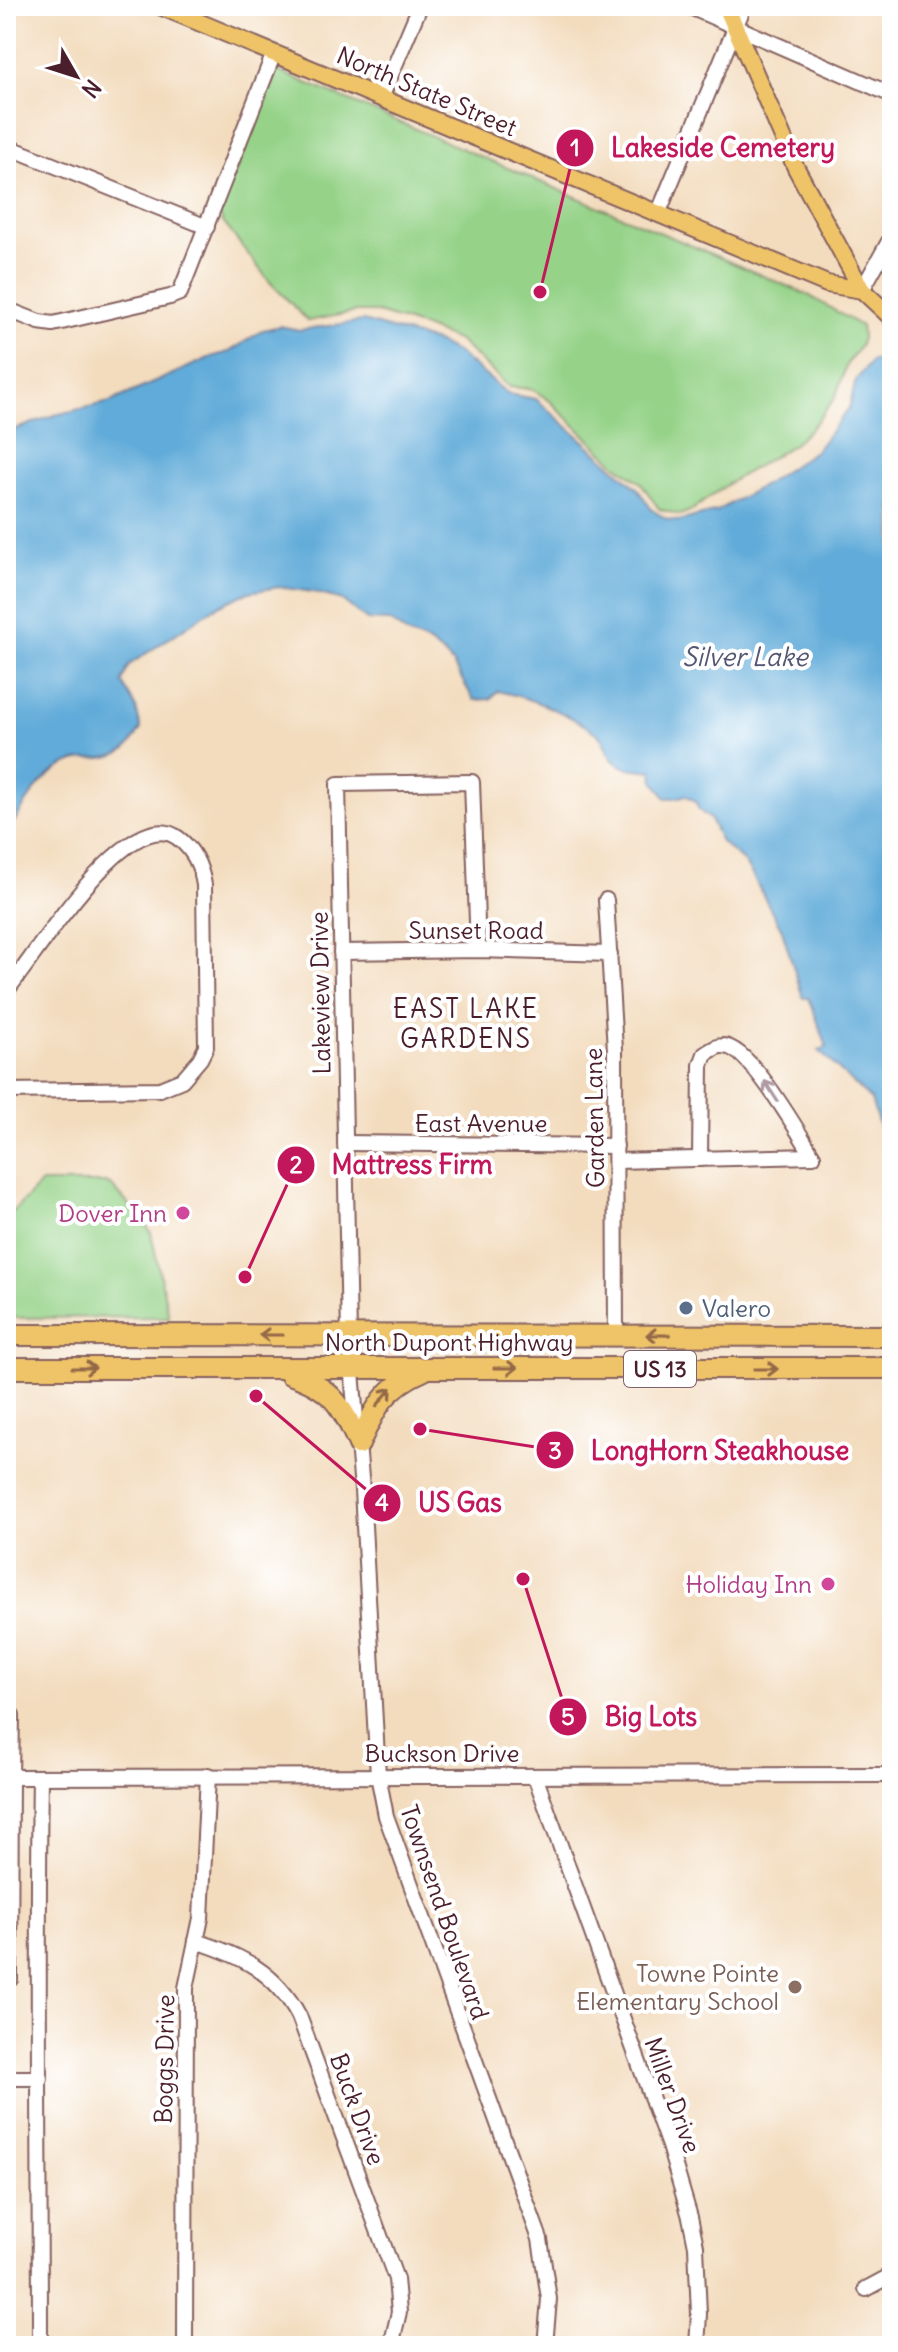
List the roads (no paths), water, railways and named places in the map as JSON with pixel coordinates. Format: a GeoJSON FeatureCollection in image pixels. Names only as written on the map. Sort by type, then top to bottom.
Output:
{"type":"FeatureCollection","features":[{"type":"Feature","properties":{"kind":"highway","name":"North Dupont Highway"},"geometry":{"type":"LineString","coordinates":[[6,1335],[892,1336]]}},
{"type":"Feature","properties":{"kind":"highway","name":"North Dupont Highway"},"geometry":{"type":"LineString","coordinates":[[6,1368],[892,1368]]}},
{"type":"Feature","properties":{"kind":"highway"},"geometry":{"type":"LineString","coordinates":[[274,1368],[313,1382],[334,1398],[344,1409],[359,1444]]}},
{"type":"Feature","properties":{"kind":"highway"},"geometry":{"type":"LineString","coordinates":[[359,1444],[372,1413],[383,1397],[394,1385],[428,1368]]}},
{"type":"Feature","properties":{"kind":"main road","name":"North State Street"},"geometry":{"type":"LineString","coordinates":[[160,6],[827,284],[862,290]]}},
{"type":"Feature","properties":{"kind":"main road"},"geometry":{"type":"LineString","coordinates":[[726,6],[796,168],[862,290],[892,318]]}},
{"type":"Feature","properties":{"kind":"street"},"geometry":{"type":"LineString","coordinates":[[381,98],[420,6]]}},
{"type":"Feature","properties":{"kind":"street"},"geometry":{"type":"LineString","coordinates":[[688,6],[892,95]]}},
{"type":"Feature","properties":{"kind":"street"},"geometry":{"type":"LineString","coordinates":[[658,214],[744,6]]}},
{"type":"Feature","properties":{"kind":"street"},"geometry":{"type":"LineString","coordinates":[[6,309],[53,324],[176,295],[184,286],[274,53]]}},
{"type":"Feature","properties":{"kind":"street"},"geometry":{"type":"LineString","coordinates":[[6,146],[207,227]]}},
{"type":"Feature","properties":{"kind":"street"},"geometry":{"type":"LineString","coordinates":[[862,290],[892,236]]}},
{"type":"Feature","properties":{"kind":"street","name":"Lakeview Drive"},"geometry":{"type":"LineString","coordinates":[[349,1336],[338,784],[472,782],[478,950]]}},
{"type":"Feature","properties":{"kind":"street"},"geometry":{"type":"LineString","coordinates":[[6,991],[79,893],[135,842],[151,833],[164,832],[174,835],[192,852],[202,871],[204,885],[207,1034],[200,1059],[182,1080],[160,1089],[6,1091]]}},
{"type":"Feature","properties":{"kind":"street","name":"Garden Lane"},"geometry":{"type":"LineString","coordinates":[[606,900],[615,1050],[616,1335]]}},
{"type":"Feature","properties":{"kind":"street","name":"Sunset Road"},"geometry":{"type":"LineString","coordinates":[[341,952],[478,950],[610,954]]}},
{"type":"Feature","properties":{"kind":"street"},"geometry":{"type":"LineString","coordinates":[[616,1161],[700,1159],[813,1156],[758,1070],[731,1047],[722,1045],[705,1054],[701,1065],[700,1159]]}},
{"type":"Feature","properties":{"kind":"street","name":"East Avenue"},"geometry":{"type":"LineString","coordinates":[[345,1143],[616,1146]]}},
{"type":"Feature","properties":{"kind":"street","name":"Townsend Boulevard"},"geometry":{"type":"LineString","coordinates":[[349,1336],[359,1444],[378,1775],[386,1816],[540,2239],[549,2299],[545,2346]]}},
{"type":"Feature","properties":{"kind":"street"},"geometry":{"type":"LineString","coordinates":[[6,1714],[12,1715],[12,1926],[10,1979],[6,1981]]}},
{"type":"Feature","properties":{"kind":"street","name":"Boggs Drive"},"geometry":{"type":"LineString","coordinates":[[185,2346],[184,2032],[186,1988],[201,1918],[208,1775]]}},
{"type":"Feature","properties":{"kind":"street","name":"Buckson Drive"},"geometry":{"type":"LineString","coordinates":[[11,1777],[892,1775]]}},
{"type":"Feature","properties":{"kind":"street","name":"Miller Drive"},"geometry":{"type":"LineString","coordinates":[[535,1776],[669,2146],[690,2217],[696,2246],[697,2346]]}},
{"type":"Feature","properties":{"kind":"street"},"geometry":{"type":"LineString","coordinates":[[40,1777],[37,1930],[40,2346]]}},
{"type":"Feature","properties":{"kind":"street"},"geometry":{"type":"LineString","coordinates":[[12,1926],[37,1930]]}},
{"type":"Feature","properties":{"kind":"street","name":"Buck Drive"},"geometry":{"type":"LineString","coordinates":[[196,1941],[233,1953],[260,1969],[283,1991],[299,2016],[396,2279],[399,2312],[391,2346]]}},
{"type":"Feature","properties":{"kind":"street"},"geometry":{"type":"LineString","coordinates":[[6,2078],[40,2078]]}},
{"type":"Feature","properties":{"kind":"street"},"geometry":{"type":"LineString","coordinates":[[866,2289],[892,2275]]}},
{"type":"Feature","properties":{"kind":"water","name":"Silver Lake"},"geometry":{"type":"Polygon","coordinates":[[[363,321],[434,341],[458,353],[508,394],[536,399],[638,489],[652,510],[667,519],[679,521],[717,511],[766,484],[816,450],[849,408],[856,380],[872,360],[892,363],[892,1167],[871,1100],[819,1051],[827,1047],[809,998],[803,998],[782,930],[744,862],[721,842],[710,819],[699,810],[695,801],[685,795],[666,798],[654,781],[653,771],[618,764],[599,735],[561,713],[498,691],[490,699],[474,700],[453,664],[428,642],[409,635],[389,621],[367,620],[342,600],[279,587],[249,592],[216,607],[129,665],[122,682],[136,708],[141,729],[132,742],[114,756],[79,760],[60,767],[33,792],[6,834],[6,433],[55,415],[110,402],[229,352],[263,330],[280,326],[300,330],[363,321]]]}},
{"type":"Feature","properties":{"kind":"place","name":"Lakeside Cemetery"},"geometry":{"type":"Point","coordinates":[540,292]}},
{"type":"Feature","properties":{"kind":"place","name":"Dover Inn"},"geometry":{"type":"Point","coordinates":[183,1213]}},
{"type":"Feature","properties":{"kind":"place","name":"Mattress Firm"},"geometry":{"type":"Point","coordinates":[245,1277]}},
{"type":"Feature","properties":{"kind":"place","name":"Valero"},"geometry":{"type":"Point","coordinates":[686,1308]}},
{"type":"Feature","properties":{"kind":"place","name":"US Gas"},"geometry":{"type":"Point","coordinates":[256,1396]}},
{"type":"Feature","properties":{"kind":"place","name":"LongHorn Steakhouse"},"geometry":{"type":"Point","coordinates":[420,1429]}},
{"type":"Feature","properties":{"kind":"place","name":"Big Lots"},"geometry":{"type":"Point","coordinates":[523,1579]}},
{"type":"Feature","properties":{"kind":"place","name":"Holiday Inn"},"geometry":{"type":"Point","coordinates":[828,1584]}},
{"type":"Feature","properties":{"kind":"place","name":"Towne Pointe Elementary School"},"geometry":{"type":"Point","coordinates":[795,1987]}},
{"type":"Feature","properties":{"kind":"district","name":"EAST LAKE GARDENS"},"geometry":{"type":"Point","coordinates":[466,1023]}}]}
